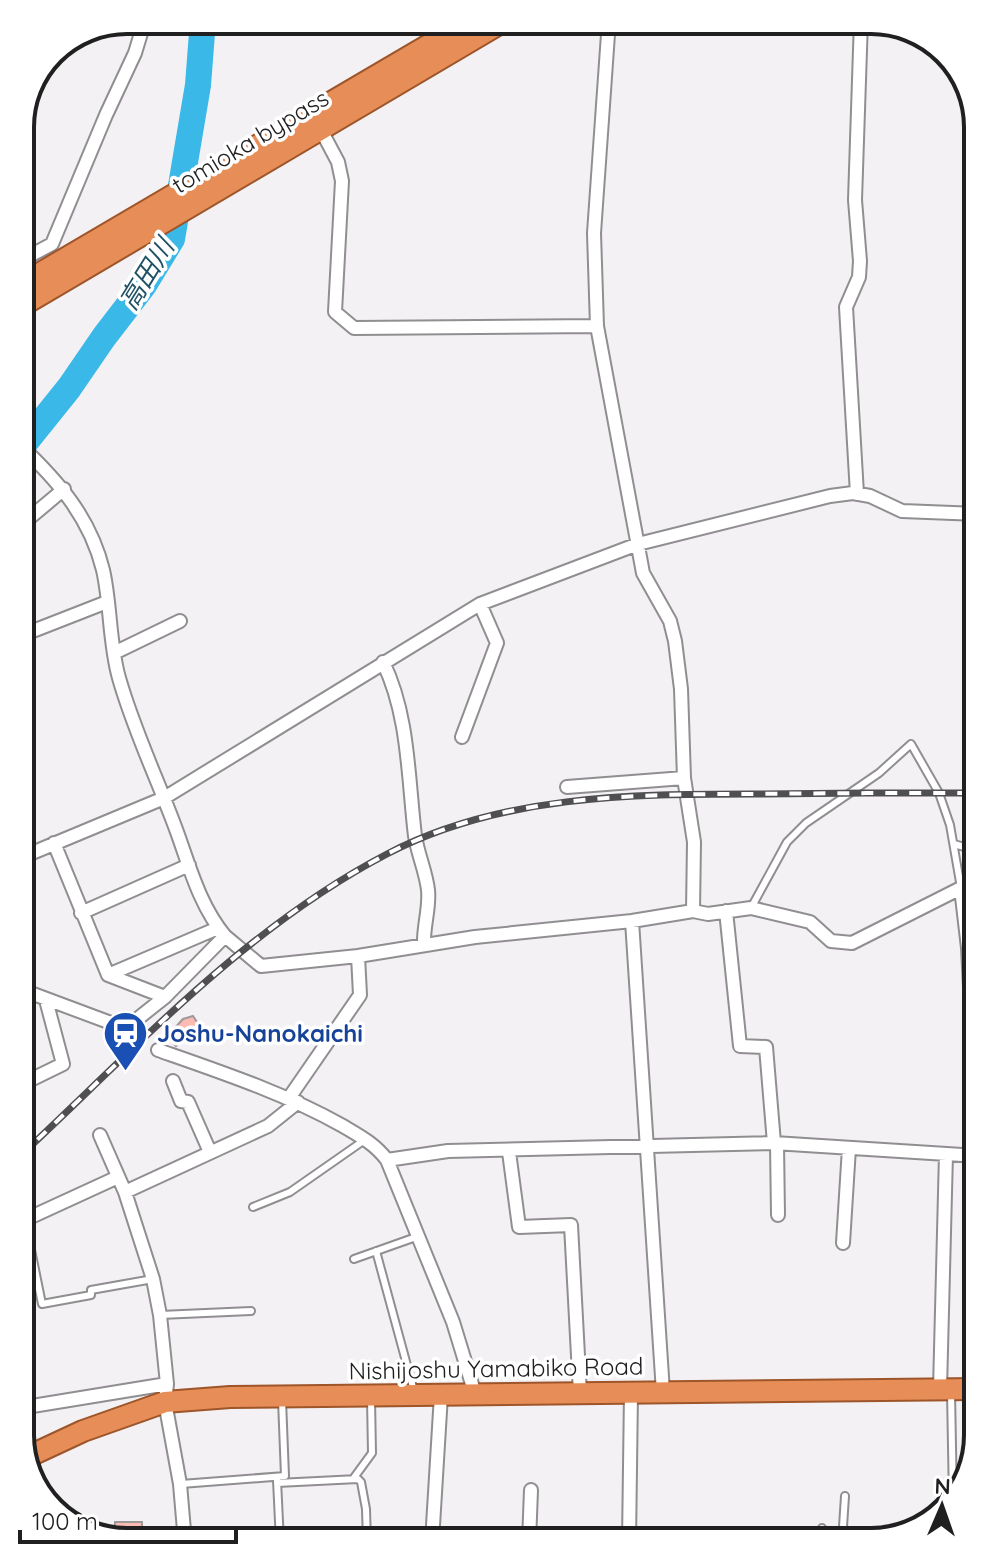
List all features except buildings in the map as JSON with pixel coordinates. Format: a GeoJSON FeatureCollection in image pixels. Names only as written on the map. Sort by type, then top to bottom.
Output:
{"type":"FeatureCollection","features":[{"type":"Feature","properties":{"kind":"highway","name":"tomioka bypass"},"geometry":{"type":"LineString","coordinates":[[34,277],[447,34]]}},
{"type":"Feature","properties":{"kind":"highway","name":"tomioka bypass"},"geometry":{"type":"LineString","coordinates":[[34,299],[482,34]]}},
{"type":"Feature","properties":{"kind":"highway","name":"Nishijoshu Yamabiko Road"},"geometry":{"type":"LineString","coordinates":[[36,1453],[166,1393],[230,1397],[964,1389]]}},
{"type":"Feature","properties":{"kind":"street"},"geometry":{"type":"LineString","coordinates":[[34,254],[52,244],[141,34]]}},
{"type":"Feature","properties":{"kind":"street"},"geometry":{"type":"LineString","coordinates":[[608,34],[594,233],[597,326],[643,573],[670,621],[675,641],[681,689],[684,778],[694,842],[693,911]]}},
{"type":"Feature","properties":{"kind":"street"},"geometry":{"type":"LineString","coordinates":[[857,494],[846,307],[859,277],[855,200],[861,34]]}},
{"type":"Feature","properties":{"kind":"street"},"geometry":{"type":"LineString","coordinates":[[321,130],[338,162],[342,181],[335,312],[354,328],[597,326]]}},
{"type":"Feature","properties":{"kind":"street"},"geometry":{"type":"LineString","coordinates":[[34,459],[60,484],[82,520],[102,568],[114,653],[129,713],[202,901],[222,932],[261,966],[693,911],[708,914],[751,908],[810,922],[831,941],[852,943],[964,887]]}},
{"type":"Feature","properties":{"kind":"street"},"geometry":{"type":"LineString","coordinates":[[34,511],[60,484]]}},
{"type":"Feature","properties":{"kind":"street"},"geometry":{"type":"LineString","coordinates":[[34,852],[164,798],[480,604],[638,544],[830,496],[870,496],[902,511],[964,513]]}},
{"type":"Feature","properties":{"kind":"street"},"geometry":{"type":"LineString","coordinates":[[34,631],[107,602]]}},
{"type":"Feature","properties":{"kind":"street"},"geometry":{"type":"LineString","coordinates":[[462,737],[497,643],[480,604]]}},
{"type":"Feature","properties":{"kind":"street"},"geometry":{"type":"LineString","coordinates":[[114,653],[180,621]]}},
{"type":"Feature","properties":{"kind":"street"},"geometry":{"type":"LineString","coordinates":[[383,662],[396,687],[416,841],[429,892],[423,928],[424,945]]}},
{"type":"Feature","properties":{"kind":"street"},"geometry":{"type":"LineString","coordinates":[[567,787],[684,778]]}},
{"type":"Feature","properties":{"kind":"street"},"geometry":{"type":"LineString","coordinates":[[54,843],[108,975],[165,997]]}},
{"type":"Feature","properties":{"kind":"street"},"geometry":{"type":"LineString","coordinates":[[81,913],[189,865]]}},
{"type":"Feature","properties":{"kind":"street"},"geometry":{"type":"LineString","coordinates":[[961,888],[964,903]]}},
{"type":"Feature","properties":{"kind":"street"},"geometry":{"type":"LineString","coordinates":[[726,911],[740,1046],[766,1047],[778,1215]]}},
{"type":"Feature","properties":{"kind":"street"},"geometry":{"type":"LineString","coordinates":[[632,921],[663,1392]]}},
{"type":"Feature","properties":{"kind":"street"},"geometry":{"type":"LineString","coordinates":[[108,975],[222,932]]}},
{"type":"Feature","properties":{"kind":"street"},"geometry":{"type":"LineString","coordinates":[[34,995],[111,1023],[131,1024],[165,997],[222,932]]}},
{"type":"Feature","properties":{"kind":"street"},"geometry":{"type":"LineString","coordinates":[[125,1192],[268,1126],[294,1100],[360,995],[358,956]]}},
{"type":"Feature","properties":{"kind":"street"},"geometry":{"type":"LineString","coordinates":[[34,1078],[63,1064],[46,1000]]}},
{"type":"Feature","properties":{"kind":"street"},"geometry":{"type":"LineString","coordinates":[[158,1050],[294,1100],[378,1148],[387,1160],[453,1322],[475,1394]]}},
{"type":"Feature","properties":{"kind":"street"},"geometry":{"type":"LineString","coordinates":[[173,1081],[181,1101],[188,1102],[210,1152]]}},
{"type":"Feature","properties":{"kind":"street"},"geometry":{"type":"LineString","coordinates":[[100,1135],[125,1192],[153,1279],[160,1315],[166,1393],[184,1528]]}},
{"type":"Feature","properties":{"kind":"street"},"geometry":{"type":"LineString","coordinates":[[387,1160],[448,1151],[775,1144],[964,1155]]}},
{"type":"Feature","properties":{"kind":"street"},"geometry":{"type":"LineString","coordinates":[[843,1243],[849,1148]]}},
{"type":"Feature","properties":{"kind":"street"},"geometry":{"type":"LineString","coordinates":[[509,1152],[519,1227],[571,1225],[580,1393]]}},
{"type":"Feature","properties":{"kind":"street"},"geometry":{"type":"LineString","coordinates":[[946,1154],[946,1389]]}},
{"type":"Feature","properties":{"kind":"street"},"geometry":{"type":"LineString","coordinates":[[34,1216],[118,1177]]}},
{"type":"Feature","properties":{"kind":"street"},"geometry":{"type":"LineString","coordinates":[[34,1407],[166,1393]]}},
{"type":"Feature","properties":{"kind":"street"},"geometry":{"type":"LineString","coordinates":[[629,1528],[631,1393]]}},
{"type":"Feature","properties":{"kind":"street"},"geometry":{"type":"LineString","coordinates":[[433,1528],[441,1395]]}},
{"type":"Feature","properties":{"kind":"street"},"geometry":{"type":"LineString","coordinates":[[530,1528],[531,1490]]}},
{"type":"Feature","properties":{"kind":"lane"},"geometry":{"type":"LineString","coordinates":[[751,908],[787,842],[806,823],[879,773],[911,744],[939,793],[950,825],[961,888]]}},
{"type":"Feature","properties":{"kind":"lane"},"geometry":{"type":"LineString","coordinates":[[954,844],[964,847]]}},
{"type":"Feature","properties":{"kind":"lane"},"geometry":{"type":"LineString","coordinates":[[253,1207],[290,1192],[366,1139]]}},
{"type":"Feature","properties":{"kind":"lane"},"geometry":{"type":"LineString","coordinates":[[354,1259],[416,1237]]}},
{"type":"Feature","properties":{"kind":"lane"},"geometry":{"type":"LineString","coordinates":[[376,1251],[415,1395]]}},
{"type":"Feature","properties":{"kind":"lane"},"geometry":{"type":"LineString","coordinates":[[34,1258],[42,1304],[91,1295],[91,1290],[153,1279]]}},
{"type":"Feature","properties":{"kind":"lane"},"geometry":{"type":"LineString","coordinates":[[160,1315],[251,1311]]}},
{"type":"Feature","properties":{"kind":"lane"},"geometry":{"type":"LineString","coordinates":[[946,1389],[952,1480]]}},
{"type":"Feature","properties":{"kind":"lane"},"geometry":{"type":"LineString","coordinates":[[353,1479],[372,1453],[371,1395]]}},
{"type":"Feature","properties":{"kind":"lane"},"geometry":{"type":"LineString","coordinates":[[277,1480],[285,1476],[281,1396]]}},
{"type":"Feature","properties":{"kind":"lane"},"geometry":{"type":"LineString","coordinates":[[180,1484],[353,1479],[361,1482],[367,1528]]}},
{"type":"Feature","properties":{"kind":"lane"},"geometry":{"type":"LineString","coordinates":[[277,1480],[279,1528]]}},
{"type":"Feature","properties":{"kind":"lane"},"geometry":{"type":"LineString","coordinates":[[843,1528],[845,1496]]}},
{"type":"Feature","properties":{"kind":"waterway","name":"高田川"},"geometry":{"type":"LineString","coordinates":[[34,432],[144,285],[172,239],[198,85],[202,34]]}},
{"type":"Feature","properties":{"kind":"railway"},"geometry":{"type":"LineString","coordinates":[[34,1143],[194,992],[286,917],[387,854],[430,834],[520,809],[613,797],[964,793]]}},
{"type":"Feature","properties":{"kind":"place","name":"Joshu-Nanokaichi"},"geometry":{"type":"Point","coordinates":[126,1072]}}]}
